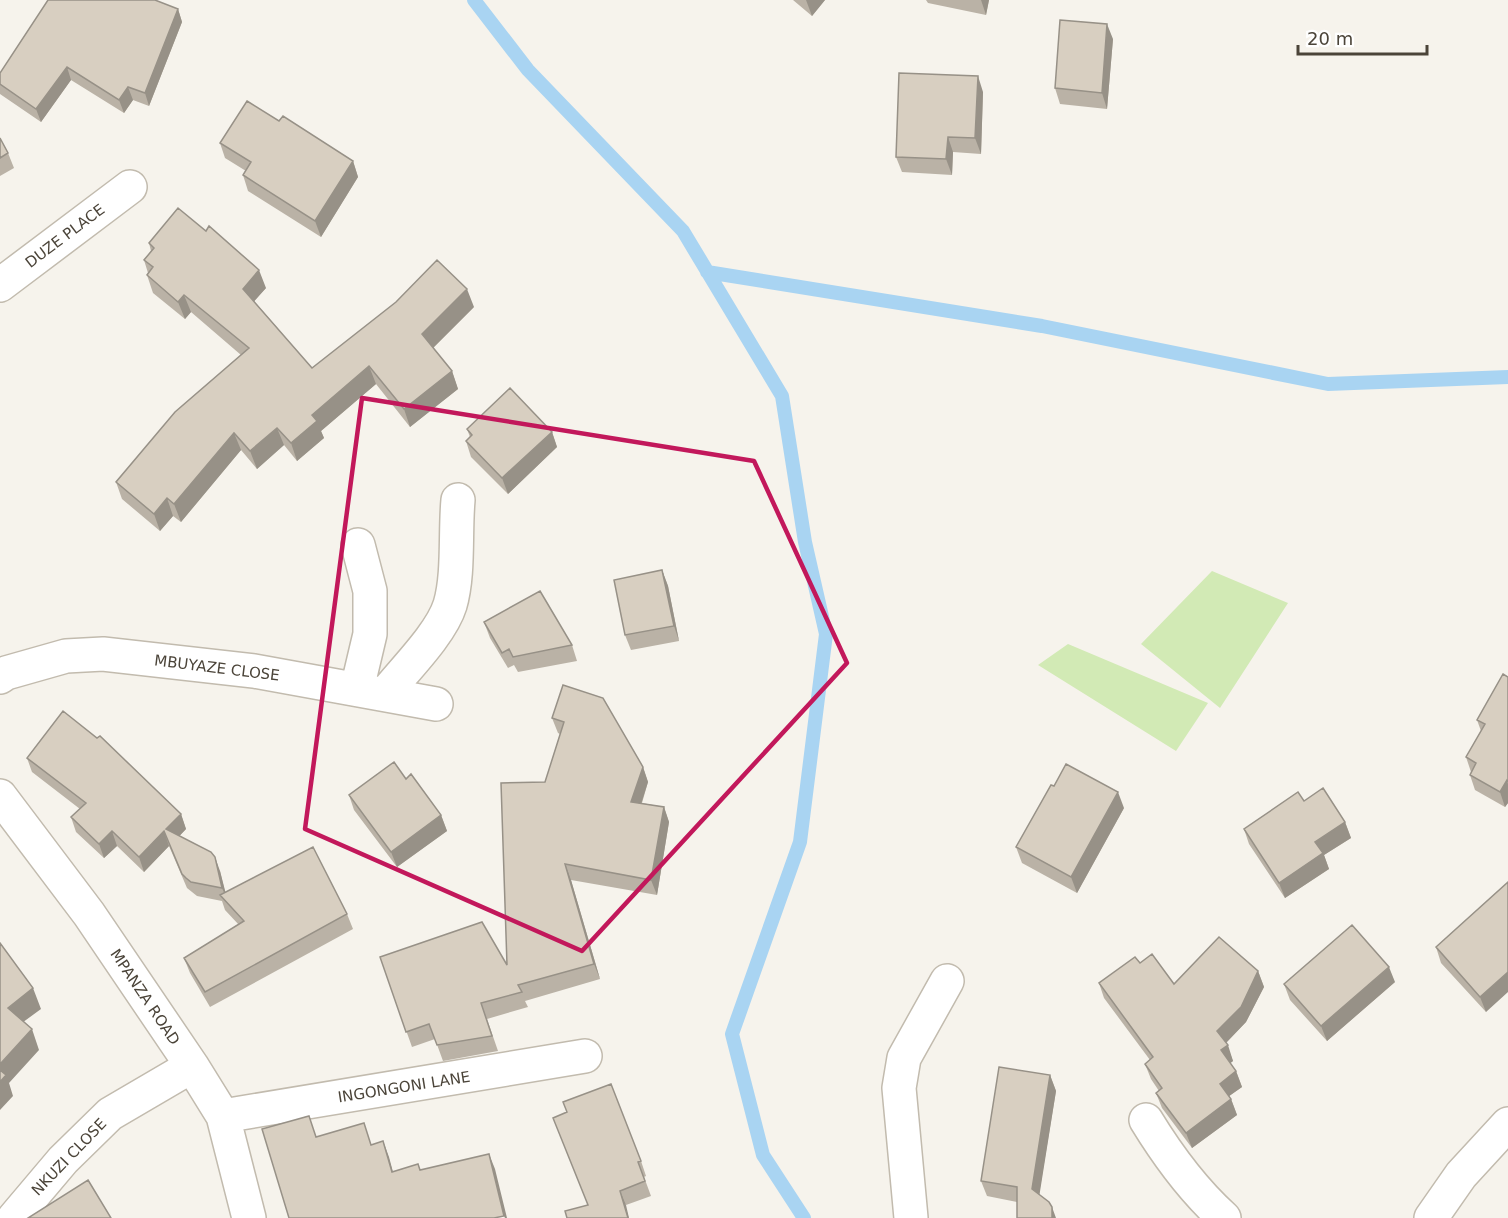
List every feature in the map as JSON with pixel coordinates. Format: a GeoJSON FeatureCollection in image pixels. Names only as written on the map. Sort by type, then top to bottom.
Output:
{"type":"FeatureCollection","features":[{"type":"Feature","properties":{"kind":"street","name":"DUZE PLACE"},"geometry":{"type":"LineString","coordinates":[[0,285],[130,187]]}},
{"type":"Feature","properties":{"kind":"street"},"geometry":{"type":"LineString","coordinates":[[371,692],[437,630],[450,605],[456,551],[458,500]]}},
{"type":"Feature","properties":{"kind":"street"},"geometry":{"type":"LineString","coordinates":[[358,545],[370,591],[371,692]]}},
{"type":"Feature","properties":{"kind":"street","name":"MBUYAZE CLOSE"},"geometry":{"type":"LineString","coordinates":[[0,677],[6,673],[66,656],[103,654],[254,672],[436,704]]}},
{"type":"Feature","properties":{"kind":"street","name":"MPANZA ROAD"},"geometry":{"type":"LineString","coordinates":[[0,796],[89,914],[192,1066],[223,1116],[249,1218]]}},
{"type":"Feature","properties":{"kind":"street"},"geometry":{"type":"LineString","coordinates":[[911,1218],[899,1088],[904,1058],[947,981]]}},
{"type":"Feature","properties":{"kind":"street","name":"INGONGONI LANE"},"geometry":{"type":"LineString","coordinates":[[223,1116],[585,1056]]}},
{"type":"Feature","properties":{"kind":"street","name":"NKUZI CLOSE"},"geometry":{"type":"LineString","coordinates":[[14,1218],[63,1160],[110,1114],[192,1066]]}},
{"type":"Feature","properties":{"kind":"street"},"geometry":{"type":"LineString","coordinates":[[1146,1120],[1167,1155],[1224,1218]]}},
{"type":"Feature","properties":{"kind":"street"},"geometry":{"type":"LineString","coordinates":[[1431,1218],[1461,1175],[1508,1124]]}},
{"type":"Feature","properties":{"kind":"highlighted area"},"geometry":{"type":"Polygon","coordinates":[[[362,398],[754,461],[847,663],[582,951],[305,829],[362,398]]]}},
{"type":"Feature","properties":{"kind":"green space"},"geometry":{"type":"Polygon","coordinates":[[[1212,571],[1288,603],[1220,708],[1141,644],[1212,571]]]}},
{"type":"Feature","properties":{"kind":"green space"},"geometry":{"type":"Polygon","coordinates":[[[1068,644],[1208,703],[1176,751],[1038,665],[1068,644]]]}},
{"type":"Feature","properties":{"kind":"building"},"geometry":{"type":"Polygon","coordinates":[[[48,0],[155,0],[178,9],[145,93],[128,87],[119,100],[67,67],[36,109],[0,84],[0,73],[48,0]]]}},
{"type":"Feature","properties":{"kind":"building"},"geometry":{"type":"Polygon","coordinates":[[[1060,20],[1107,24],[1102,93],[1055,88],[1060,20]]]}},
{"type":"Feature","properties":{"kind":"building"},"geometry":{"type":"Polygon","coordinates":[[[899,73],[978,76],[975,138],[948,137],[946,159],[896,157],[899,73]]]}},
{"type":"Feature","properties":{"kind":"building"},"geometry":{"type":"Polygon","coordinates":[[[247,101],[279,121],[283,116],[353,161],[315,221],[243,175],[251,162],[220,143],[247,101]]]}},
{"type":"Feature","properties":{"kind":"building"},"geometry":{"type":"Polygon","coordinates":[[[0,138],[8,153],[0,158],[0,138]]]}},
{"type":"Feature","properties":{"kind":"building"},"geometry":{"type":"Polygon","coordinates":[[[178,208],[206,231],[209,226],[259,270],[243,289],[312,368],[396,302],[437,260],[467,289],[422,334],[452,371],[404,409],[369,366],[312,415],[317,421],[291,443],[277,428],[250,451],[234,433],[174,504],[167,498],[154,514],[116,482],[175,412],[249,348],[184,295],[178,302],[147,275],[153,267],[144,260],[154,248],[149,243],[178,208]]]}},
{"type":"Feature","properties":{"kind":"building"},"geometry":{"type":"Polygon","coordinates":[[[510,388],[552,432],[502,478],[466,441],[472,435],[467,429],[510,388]]]}},
{"type":"Feature","properties":{"kind":"building"},"geometry":{"type":"Polygon","coordinates":[[[662,570],[674,626],[625,635],[614,580],[662,570]]]}},
{"type":"Feature","properties":{"kind":"building"},"geometry":{"type":"Polygon","coordinates":[[[540,591],[572,645],[513,657],[509,649],[502,653],[484,622],[540,591]]]}},
{"type":"Feature","properties":{"kind":"building"},"geometry":{"type":"Polygon","coordinates":[[[1503,674],[1508,677],[1508,781],[1500,792],[1470,775],[1476,763],[1466,757],[1485,724],[1477,720],[1503,674]]]}},
{"type":"Feature","properties":{"kind":"building"},"geometry":{"type":"Polygon","coordinates":[[[563,685],[603,698],[643,767],[631,802],[664,807],[651,880],[565,864],[594,964],[518,985],[522,992],[481,1003],[492,1036],[437,1045],[429,1024],[406,1032],[380,957],[482,922],[507,965],[501,783],[545,782],[564,722],[552,718],[563,685]]]}},
{"type":"Feature","properties":{"kind":"building"},"geometry":{"type":"Polygon","coordinates":[[[63,711],[97,738],[100,736],[181,814],[166,829],[211,852],[215,857],[222,888],[191,882],[186,878],[182,874],[164,831],[139,857],[112,831],[99,844],[71,817],[86,803],[27,758],[63,711]]]}},
{"type":"Feature","properties":{"kind":"building"},"geometry":{"type":"Polygon","coordinates":[[[394,762],[406,779],[411,774],[441,815],[391,852],[349,795],[394,762]]]}},
{"type":"Feature","properties":{"kind":"building"},"geometry":{"type":"Polygon","coordinates":[[[1066,764],[1118,792],[1071,877],[1016,847],[1051,785],[1054,786],[1066,764]]]}},
{"type":"Feature","properties":{"kind":"building"},"geometry":{"type":"Polygon","coordinates":[[[1323,788],[1345,822],[1315,842],[1323,853],[1279,883],[1244,829],[1298,792],[1304,801],[1323,788]]]}},
{"type":"Feature","properties":{"kind":"building"},"geometry":{"type":"Polygon","coordinates":[[[313,847],[347,914],[205,992],[184,958],[244,921],[220,895],[313,847]]]}},
{"type":"Feature","properties":{"kind":"building"},"geometry":{"type":"Polygon","coordinates":[[[1508,882],[1508,972],[1480,997],[1436,947],[1508,882]]]}},
{"type":"Feature","properties":{"kind":"building"},"geometry":{"type":"Polygon","coordinates":[[[1352,925],[1389,967],[1321,1026],[1284,984],[1352,925]]]}},
{"type":"Feature","properties":{"kind":"building"},"geometry":{"type":"Polygon","coordinates":[[[1219,937],[1258,971],[1241,1007],[1217,1031],[1228,1045],[1221,1050],[1236,1071],[1220,1084],[1231,1099],[1186,1133],[1156,1093],[1162,1088],[1145,1064],[1153,1057],[1099,983],[1135,957],[1140,963],[1152,954],[1174,984],[1219,937]]]}},
{"type":"Feature","properties":{"kind":"building"},"geometry":{"type":"Polygon","coordinates":[[[0,943],[33,988],[8,1008],[32,1029],[0,1064],[0,943]]]}},
{"type":"Feature","properties":{"kind":"building"},"geometry":{"type":"Polygon","coordinates":[[[999,1067],[1050,1075],[1032,1189],[1049,1202],[1052,1207],[1052,1218],[1017,1218],[1017,1187],[981,1181],[999,1067]]]}},
{"type":"Feature","properties":{"kind":"building"},"geometry":{"type":"Polygon","coordinates":[[[0,1070],[6,1075],[0,1082],[0,1070]]]}},
{"type":"Feature","properties":{"kind":"building"},"geometry":{"type":"Polygon","coordinates":[[[611,1084],[641,1161],[638,1162],[645,1181],[620,1191],[628,1218],[567,1218],[565,1211],[588,1205],[553,1118],[567,1112],[563,1102],[611,1084]]]}},
{"type":"Feature","properties":{"kind":"building"},"geometry":{"type":"Polygon","coordinates":[[[309,1116],[316,1137],[364,1123],[371,1145],[383,1141],[392,1172],[418,1164],[420,1170],[489,1154],[504,1216],[494,1218],[289,1218],[262,1129],[309,1116]]]}},
{"type":"Feature","properties":{"kind":"building"},"geometry":{"type":"Polygon","coordinates":[[[88,1180],[111,1218],[28,1218],[88,1180]]]}},
{"type":"Feature","properties":{"kind":"waterway"},"geometry":{"type":"LineString","coordinates":[[474,0],[528,70],[683,231],[782,396],[805,542],[826,634],[800,842],[732,1034],[763,1155],[804,1218]]}},
{"type":"Feature","properties":{"kind":"waterway"},"geometry":{"type":"LineString","coordinates":[[707,272],[1042,326],[1328,384],[1508,377]]}}]}
